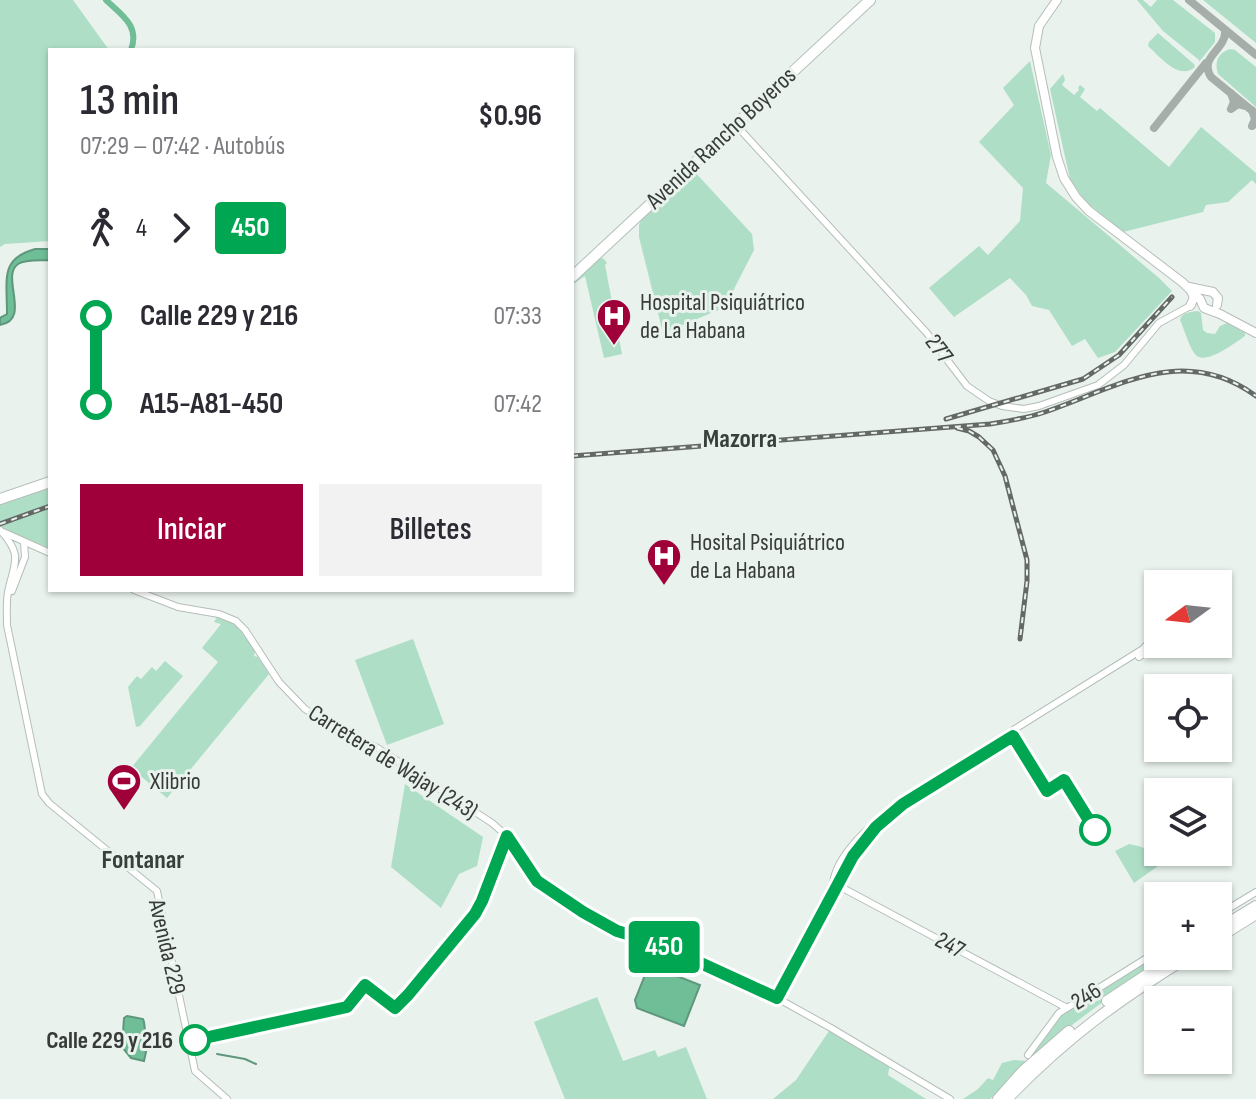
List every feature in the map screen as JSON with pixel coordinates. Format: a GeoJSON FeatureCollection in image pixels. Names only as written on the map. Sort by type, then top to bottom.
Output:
{"type":"FeatureCollection","features":[{"type":"Feature","properties":{"kind":"highway","name":"Avenida Rancho Boyeros"},"geometry":{"type":"LineString","coordinates":[[574,275],[870,0]]}},
{"type":"Feature","properties":{"kind":"highway","name":"Avenida Rancho Boyeros"},"geometry":{"type":"LineString","coordinates":[[574,267],[860,2]]}},
{"type":"Feature","properties":{"kind":"highway"},"geometry":{"type":"LineString","coordinates":[[0,492],[48,480]]}},
{"type":"Feature","properties":{"kind":"highway"},"geometry":{"type":"LineString","coordinates":[[0,499],[48,480]]}},
{"type":"Feature","properties":{"kind":"highway"},"geometry":{"type":"LineString","coordinates":[[1232,921],[1256,906]]}},
{"type":"Feature","properties":{"kind":"highway"},"geometry":{"type":"LineString","coordinates":[[1232,929],[1256,914]]}},
{"type":"Feature","properties":{"kind":"highway"},"geometry":{"type":"LineString","coordinates":[[1000,1099],[1045,1051],[1089,1014],[1154,970]]}},
{"type":"Feature","properties":{"kind":"highway"},"geometry":{"type":"LineString","coordinates":[[1000,1099],[1093,1020],[1167,970]]}},
{"type":"Feature","properties":{"kind":"main road"},"geometry":{"type":"LineString","coordinates":[[1057,0],[1039,26],[1035,48],[1064,178],[1089,211],[1191,290],[1204,296]]}},
{"type":"Feature","properties":{"kind":"main road"},"geometry":{"type":"LineString","coordinates":[[1182,282],[1204,296]]}},
{"type":"Feature","properties":{"kind":"main road"},"geometry":{"type":"LineString","coordinates":[[1187,308],[1194,298],[1191,290]]}},
{"type":"Feature","properties":{"kind":"main road"},"geometry":{"type":"LineString","coordinates":[[1211,308],[1217,296],[1213,292],[1204,296],[1201,305],[1256,333]]}},
{"type":"Feature","properties":{"kind":"street","name":"277"},"geometry":{"type":"LineString","coordinates":[[735,124],[926,332],[967,386],[1002,406],[1024,409],[1039,406],[1098,385],[1124,365],[1159,323],[1204,296]]}},
{"type":"Feature","properties":{"kind":"street"},"geometry":{"type":"LineString","coordinates":[[1187,308],[1211,308]]}},
{"type":"Feature","properties":{"kind":"street"},"geometry":{"type":"LineString","coordinates":[[0,531],[48,552]]}},
{"type":"Feature","properties":{"kind":"street"},"geometry":{"type":"LineString","coordinates":[[0,531],[13,549]]}},
{"type":"Feature","properties":{"kind":"street","name":"Avenida 229"},"geometry":{"type":"LineString","coordinates":[[21,540],[13,549],[16,564],[6,605],[7,625],[42,794],[80,826]]}},
{"type":"Feature","properties":{"kind":"street","name":"Avenida 229"},"geometry":{"type":"LineString","coordinates":[[21,540],[25,557],[12,589],[9,605],[11,625],[47,797],[157,891],[195,1071],[230,1099]]}},
{"type":"Feature","properties":{"kind":"street"},"geometry":{"type":"LineString","coordinates":[[25,557],[40,548]]}},
{"type":"Feature","properties":{"kind":"street","name":"Carretera de Wajay (243)"},"geometry":{"type":"LineString","coordinates":[[139,592],[178,607],[219,614],[236,621],[279,682],[305,709],[376,747],[492,823],[507,836],[537,881],[563,899],[608,927],[655,943],[775,997],[950,1099]]}},
{"type":"Feature","properties":{"kind":"street"},"geometry":{"type":"LineString","coordinates":[[802,947],[831,897],[834,875],[847,853],[887,812],[922,787],[1144,650]]}},
{"type":"Feature","properties":{"kind":"street"},"geometry":{"type":"LineString","coordinates":[[775,997],[835,884],[876,827],[903,804],[1061,703]]}},
{"type":"Feature","properties":{"kind":"street"},"geometry":{"type":"LineString","coordinates":[[831,897],[848,891],[844,873]]}},
{"type":"Feature","properties":{"kind":"street","name":"247"},"geometry":{"type":"LineString","coordinates":[[835,884],[1067,1008]]}},
{"type":"Feature","properties":{"kind":"street"},"geometry":{"type":"LineString","coordinates":[[1232,907],[1256,892]]}},
{"type":"Feature","properties":{"kind":"street","name":"246"},"geometry":{"type":"LineString","coordinates":[[1028,1055],[1059,1013],[1144,960]]}},
{"type":"Feature","properties":{"kind":"shaded area"},"geometry":{"type":"Polygon","coordinates":[[[0,0],[73,0],[108,48],[48,48],[48,241],[0,247],[0,0]]]}},
{"type":"Feature","properties":{"kind":"shaded area"},"geometry":{"type":"Polygon","coordinates":[[[1137,0],[1143,0],[1151,7],[1157,0],[1173,0],[1215,33],[1215,42],[1199,62],[1163,31],[1137,0]]]}},
{"type":"Feature","properties":{"kind":"shaded area"},"geometry":{"type":"Polygon","coordinates":[[[1203,0],[1256,0],[1256,43],[1203,0]]]}},
{"type":"Feature","properties":{"kind":"shaded area"},"geometry":{"type":"Polygon","coordinates":[[[1158,33],[1195,67],[1189,71],[1176,69],[1158,56],[1148,46],[1158,33]]]}},
{"type":"Feature","properties":{"kind":"shaded area"},"geometry":{"type":"Polygon","coordinates":[[[1230,49],[1256,67],[1256,107],[1218,74],[1218,58],[1230,49]]]}},
{"type":"Feature","properties":{"kind":"shaded area"},"geometry":{"type":"Polygon","coordinates":[[[1030,61],[1051,155],[1046,183],[1172,291],[1115,352],[1098,358],[1085,339],[1072,346],[1049,310],[1032,306],[1010,278],[954,317],[929,288],[979,246],[988,255],[1020,221],[1023,188],[979,142],[1014,105],[1003,88],[1030,61]]]}},
{"type":"Feature","properties":{"kind":"shaded area"},"geometry":{"type":"Polygon","coordinates":[[[1063,74],[1065,80],[1062,85],[1074,95],[1080,85],[1085,89],[1080,97],[1097,111],[1100,108],[1169,167],[1201,127],[1256,173],[1256,184],[1252,180],[1228,202],[1206,205],[1203,212],[1123,232],[1085,201],[1070,179],[1050,89],[1063,74]]]}},
{"type":"Feature","properties":{"kind":"shaded area"},"geometry":{"type":"Polygon","coordinates":[[[693,170],[752,234],[754,250],[728,306],[663,333],[639,237],[639,225],[644,214],[693,170]]]}},
{"type":"Feature","properties":{"kind":"shaded area"},"geometry":{"type":"Polygon","coordinates":[[[48,249],[48,260],[25,261],[13,270],[14,315],[0,325],[0,318],[7,314],[8,272],[16,258],[24,253],[48,249]]]}},
{"type":"Feature","properties":{"kind":"shaded area"},"geometry":{"type":"Polygon","coordinates":[[[598,257],[607,263],[622,354],[604,358],[585,276],[574,284],[574,278],[598,257]]]}},
{"type":"Feature","properties":{"kind":"shaded area"},"geometry":{"type":"Polygon","coordinates":[[[1198,311],[1203,330],[1207,333],[1215,334],[1220,326],[1227,323],[1245,333],[1245,336],[1215,355],[1197,356],[1180,320],[1185,314],[1198,311]]]}},
{"type":"Feature","properties":{"kind":"shaded area"},"geometry":{"type":"Polygon","coordinates":[[[48,486],[48,548],[0,528],[0,504],[48,486]]]}},
{"type":"Feature","properties":{"kind":"shaded area"},"geometry":{"type":"Polygon","coordinates":[[[217,617],[240,630],[255,651],[254,656],[258,657],[269,674],[167,798],[131,768],[218,662],[202,648],[221,624],[214,622],[217,617]]]}},
{"type":"Feature","properties":{"kind":"shaded area"},"geometry":{"type":"Polygon","coordinates":[[[413,639],[444,724],[387,745],[355,660],[413,639]]]}},
{"type":"Feature","properties":{"kind":"shaded area"},"geometry":{"type":"Polygon","coordinates":[[[165,661],[183,676],[136,727],[128,687],[137,676],[141,679],[152,667],[156,671],[165,661]]]}},
{"type":"Feature","properties":{"kind":"shaded area"},"geometry":{"type":"Polygon","coordinates":[[[405,784],[483,837],[477,866],[459,874],[441,908],[391,867],[405,784]]]}},
{"type":"Feature","properties":{"kind":"shaded area"},"geometry":{"type":"Polygon","coordinates":[[[1129,844],[1144,848],[1144,866],[1158,866],[1134,883],[1115,851],[1129,844]]]}},
{"type":"Feature","properties":{"kind":"shaded area"},"geometry":{"type":"Polygon","coordinates":[[[1144,963],[1144,970],[1148,970],[1064,1031],[990,1099],[963,1099],[988,1078],[993,1080],[1002,1063],[1028,1061],[1060,1016],[1144,963]]]}},
{"type":"Feature","properties":{"kind":"shaded area"},"geometry":{"type":"Polygon","coordinates":[[[649,965],[700,985],[684,1026],[637,1008],[635,1000],[649,965]]]}},
{"type":"Feature","properties":{"kind":"shaded area"},"geometry":{"type":"Polygon","coordinates":[[[597,997],[623,1061],[655,1050],[658,1057],[686,1047],[707,1099],[565,1099],[534,1022],[597,997]]]}},
{"type":"Feature","properties":{"kind":"shaded area"},"geometry":{"type":"Polygon","coordinates":[[[124,1018],[143,1019],[147,1047],[144,1061],[131,1058],[122,1047],[124,1018]]]}},
{"type":"Feature","properties":{"kind":"shaded area"},"geometry":{"type":"Polygon","coordinates":[[[831,1028],[890,1063],[888,1075],[926,1099],[773,1099],[796,1080],[831,1028]]]}},
{"type":"Feature","properties":{"kind":"waterway"},"geometry":{"type":"LineString","coordinates":[[106,0],[128,22],[133,34],[132,48]]}},
{"type":"Feature","properties":{"kind":"waterway"},"geometry":{"type":"LineString","coordinates":[[217,1054],[256,1064]]}},
{"type":"Feature","properties":{"kind":"taxiway"},"geometry":{"type":"LineString","coordinates":[[1189,0],[1256,55]]}},
{"type":"Feature","properties":{"kind":"taxiway"},"geometry":{"type":"LineString","coordinates":[[1225,30],[1222,43],[1210,58],[1208,70],[1211,77],[1256,114]]}},
{"type":"Feature","properties":{"kind":"taxiway"},"geometry":{"type":"LineString","coordinates":[[1154,128],[1206,63]]}},
{"type":"Feature","properties":{"kind":"taxiway"},"geometry":{"type":"LineString","coordinates":[[1231,93],[1234,102],[1231,109],[1238,104],[1246,106]]}},
{"type":"Feature","properties":{"kind":"taxiway"},"geometry":{"type":"LineString","coordinates":[[1252,110],[1255,119],[1252,126],[1256,123]]}},
{"type":"Feature","properties":{"kind":"railway"},"geometry":{"type":"LineString","coordinates":[[946,419],[1083,379],[1119,355],[1172,297]]}},
{"type":"Feature","properties":{"kind":"railway"},"geometry":{"type":"LineString","coordinates":[[574,456],[990,424],[1038,414],[1125,382],[1176,371],[1229,380],[1256,396]]}},
{"type":"Feature","properties":{"kind":"railway"},"geometry":{"type":"LineString","coordinates":[[957,428],[979,437],[993,450],[1005,476],[1027,560],[1020,639]]}},
{"type":"Feature","properties":{"kind":"railway"},"geometry":{"type":"LineString","coordinates":[[0,524],[48,507]]}},
{"type":"Feature","properties":{"kind":"bus line","name":"450"},"geometry":{"type":"LineString","coordinates":[[195,1040],[347,1007],[365,985],[395,1008],[475,914],[507,836],[537,881],[583,912],[617,931],[670,949],[777,998],[853,856],[876,827],[903,804],[1013,736],[1047,791],[1064,780],[1095,830]]}},
{"type":"Feature","properties":{"kind":"place","name":"Hospital Psiquiátrico de La Habana"},"geometry":{"type":"Point","coordinates":[614,347]}},
{"type":"Feature","properties":{"kind":"place","name":"Hosital Psiquiátrico de La Habana"},"geometry":{"type":"Point","coordinates":[664,587]}},
{"type":"Feature","properties":{"kind":"place","name":"Xlibrio"},"geometry":{"type":"Point","coordinates":[124,812]}},
{"type":"Feature","properties":{"kind":"place","name":"Calle 229 y 216"},"geometry":{"type":"Point","coordinates":[195,1040]}},
{"type":"Feature","properties":{"kind":"district","name":"Mazorra"},"geometry":{"type":"Point","coordinates":[740,439]}},
{"type":"Feature","properties":{"kind":"district","name":"Fontanar"},"geometry":{"type":"Point","coordinates":[143,860]}}]}
